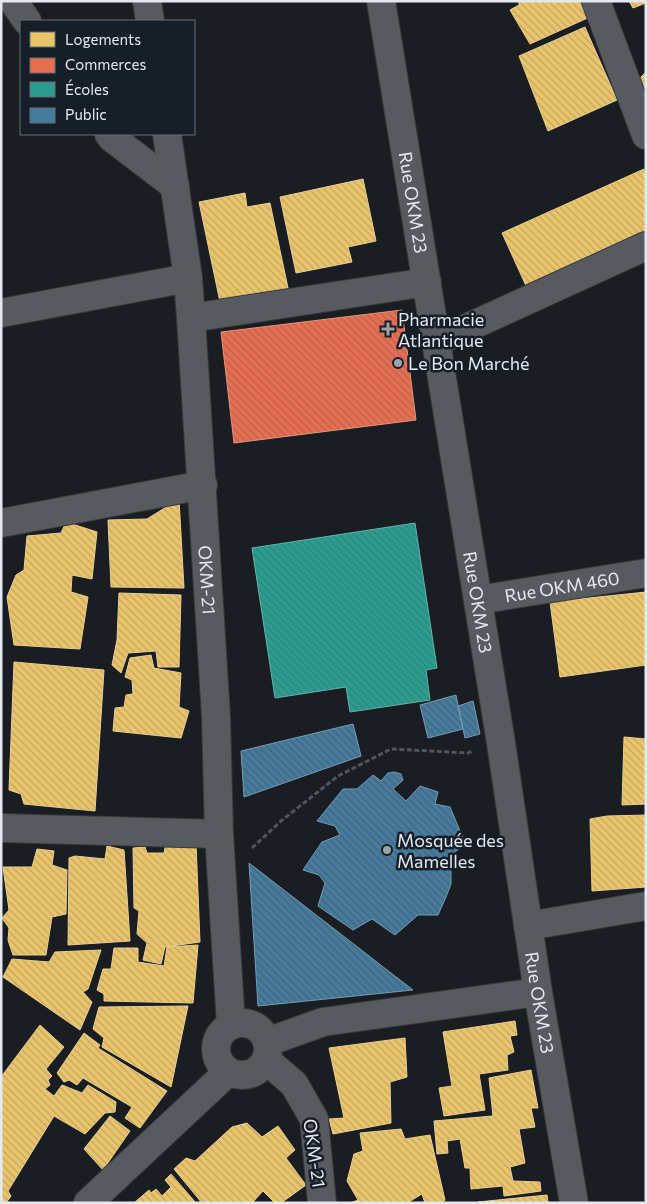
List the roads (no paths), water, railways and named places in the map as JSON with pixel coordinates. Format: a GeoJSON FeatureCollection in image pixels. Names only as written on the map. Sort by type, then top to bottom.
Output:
{"type":"FeatureCollection","features":[{"type":"Feature","properties":{"kind":"street"},"geometry":{"type":"LineString","coordinates":[[13,1],[26,20]]}},
{"type":"Feature","properties":{"kind":"street"},"geometry":{"type":"LineString","coordinates":[[147,1],[150,20]]}},
{"type":"Feature","properties":{"kind":"street","name":"Rue OKM 23"},"geometry":{"type":"LineString","coordinates":[[381,1],[501,743],[538,992],[574,1203]]}},
{"type":"Feature","properties":{"kind":"street"},"geometry":{"type":"LineString","coordinates":[[596,1],[646,135]]}},
{"type":"Feature","properties":{"kind":"street"},"geometry":{"type":"LineString","coordinates":[[110,135],[175,186]]}},
{"type":"Feature","properties":{"kind":"street","name":"OKM-21"},"geometry":{"type":"LineString","coordinates":[[167,135],[188,278],[191,318],[216,716],[220,846],[231,1025]]}},
{"type":"Feature","properties":{"kind":"street"},"geometry":{"type":"LineString","coordinates":[[436,342],[646,246]]}},
{"type":"Feature","properties":{"kind":"street"},"geometry":{"type":"LineString","coordinates":[[1,313],[188,278]]}},
{"type":"Feature","properties":{"kind":"street"},"geometry":{"type":"LineString","coordinates":[[191,318],[427,282]]}},
{"type":"Feature","properties":{"kind":"street"},"geometry":{"type":"LineString","coordinates":[[1,523],[202,485]]}},
{"type":"Feature","properties":{"kind":"street","name":"Rue OKM 460"},"geometry":{"type":"LineString","coordinates":[[478,600],[646,573]]}},
{"type":"Feature","properties":{"kind":"street"},"geometry":{"type":"LineString","coordinates":[[1,828],[220,846]]}},
{"type":"Feature","properties":{"kind":"street"},"geometry":{"type":"LineString","coordinates":[[528,926],[646,906]]}},
{"type":"Feature","properties":{"kind":"street"},"geometry":{"type":"LineString","coordinates":[[266,1051],[323,1022],[538,992]]}},
{"type":"Feature","properties":{"kind":"street"},"geometry":{"type":"LineString","coordinates":[[240,1023],[249,1024],[264,1034],[266,1051],[261,1068],[244,1076],[228,1072],[217,1060],[215,1052],[216,1043],[224,1029],[240,1023]]}},
{"type":"Feature","properties":{"kind":"street","name":"OKM-21"},"geometry":{"type":"LineString","coordinates":[[266,1051],[294,1084],[314,1119],[322,1203]]}},
{"type":"Feature","properties":{"kind":"street"},"geometry":{"type":"LineString","coordinates":[[88,1203],[228,1072]]}},
{"type":"Feature","properties":{"kind":"place","name":"Pharmacie Atlantique"},"geometry":{"type":"Point","coordinates":[388,329]}},
{"type":"Feature","properties":{"kind":"place","name":"Le Bon Marché"},"geometry":{"type":"Point","coordinates":[398,363]}},
{"type":"Feature","properties":{"kind":"place","name":"Mosquée des Mamelles"},"geometry":{"type":"Point","coordinates":[387,850]}}]}
